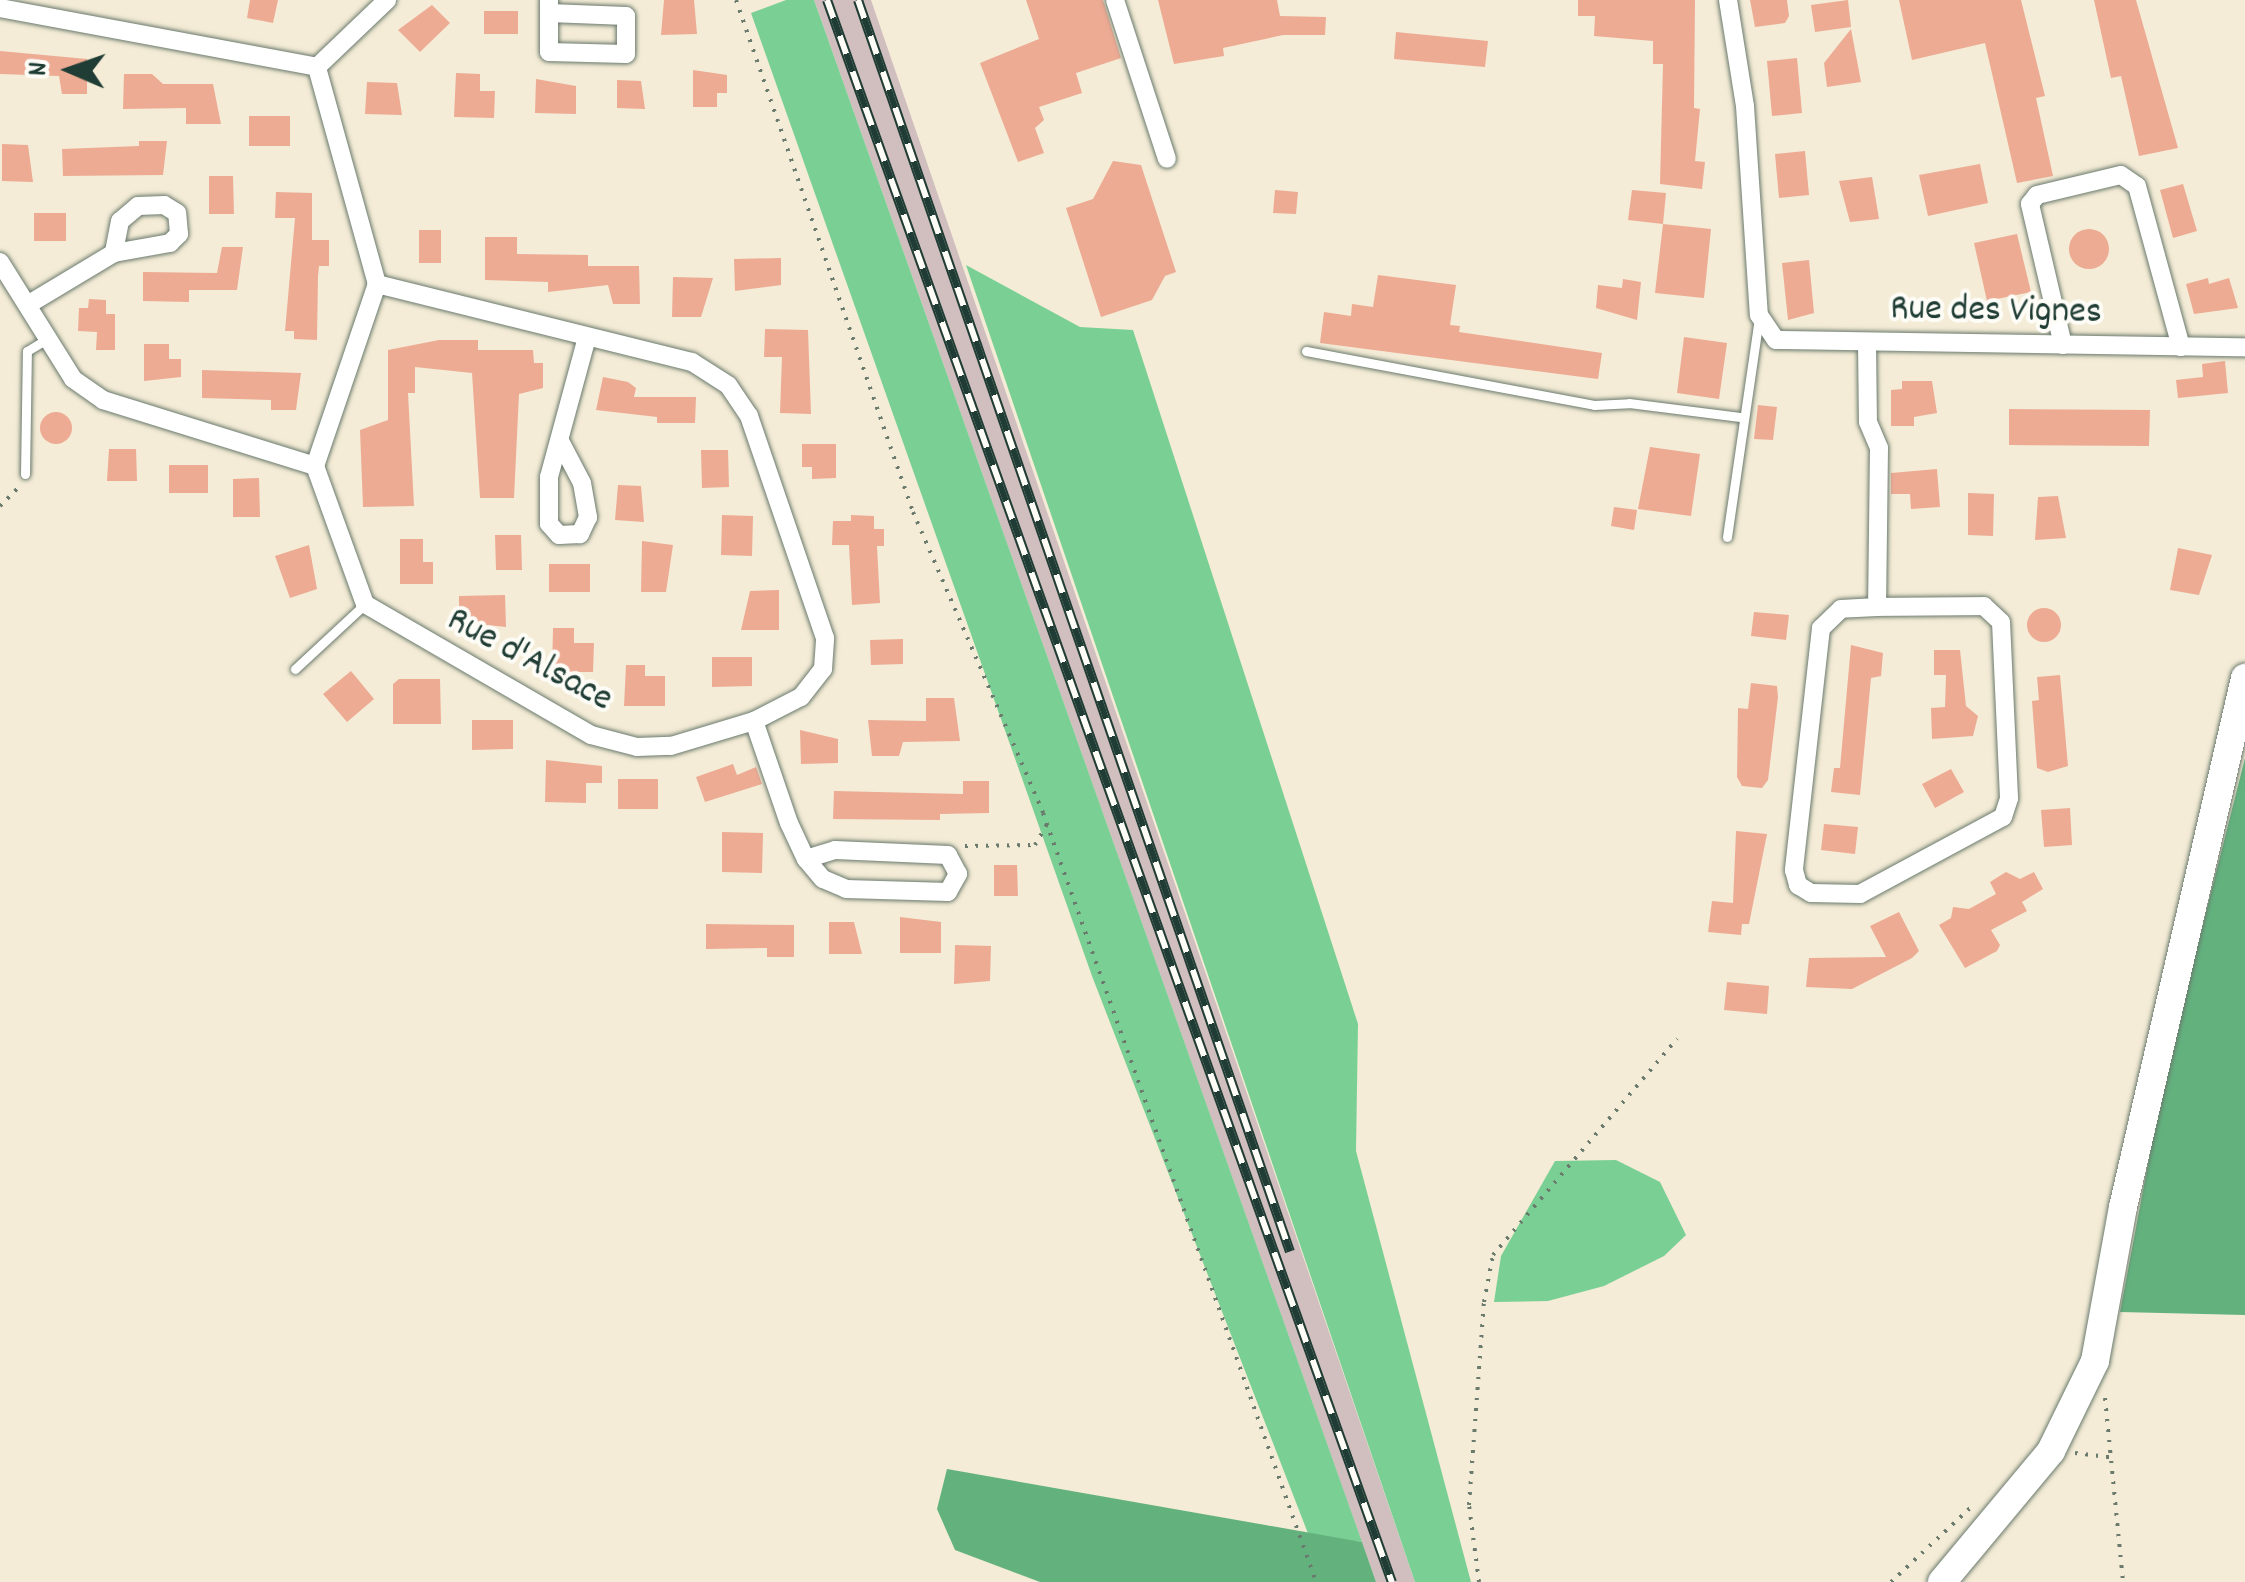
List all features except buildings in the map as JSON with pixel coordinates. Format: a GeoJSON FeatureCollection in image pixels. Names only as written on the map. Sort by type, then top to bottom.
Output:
{"type":"FeatureCollection","features":[{"type":"Feature","properties":{"kind":"main road"},"geometry":{"type":"LineString","coordinates":[[1942,1582],[2050,1450],[2095,1361],[2127,1188],[2245,678]]}},
{"type":"Feature","properties":{"kind":"street"},"geometry":{"type":"LineString","coordinates":[[317,67],[388,0]]}},
{"type":"Feature","properties":{"kind":"street"},"geometry":{"type":"LineString","coordinates":[[1115,0],[1167,159]]}},
{"type":"Feature","properties":{"kind":"street"},"geometry":{"type":"LineString","coordinates":[[1728,0],[1745,106],[1759,314]]}},
{"type":"Feature","properties":{"kind":"street"},"geometry":{"type":"LineString","coordinates":[[549,7],[626,16],[626,54],[549,52],[549,7]]}},
{"type":"Feature","properties":{"kind":"street"},"geometry":{"type":"LineString","coordinates":[[0,8],[317,67]]}},
{"type":"Feature","properties":{"kind":"street"},"geometry":{"type":"LineString","coordinates":[[317,67],[377,284],[315,466],[364,604]]}},
{"type":"Feature","properties":{"kind":"street"},"geometry":{"type":"LineString","coordinates":[[2063,346],[2030,204],[2037,195],[2121,175],[2137,186],[2181,347]]}},
{"type":"Feature","properties":{"kind":"street"},"geometry":{"type":"LineString","coordinates":[[29,304],[114,253]]}},
{"type":"Feature","properties":{"kind":"street"},"geometry":{"type":"LineString","coordinates":[[0,262],[73,380],[103,400],[315,466]]}},
{"type":"Feature","properties":{"kind":"street","name":"Rue d'Alsace"},"geometry":{"type":"LineString","coordinates":[[364,604],[592,736],[636,748],[671,746],[754,721],[802,697],[822,669],[825,638],[749,416],[728,386],[692,362],[377,284]]}},
{"type":"Feature","properties":{"kind":"street","name":"Rue des Vignes"},"geometry":{"type":"LineString","coordinates":[[1759,314],[1776,340],[2245,348]]}},
{"type":"Feature","properties":{"kind":"street"},"geometry":{"type":"LineString","coordinates":[[562,443],[587,337]]}},
{"type":"Feature","properties":{"kind":"street"},"geometry":{"type":"LineString","coordinates":[[1867,343],[1868,422],[1880,448],[1877,607]]}},
{"type":"Feature","properties":{"kind":"street"},"geometry":{"type":"LineString","coordinates":[[1984,606],[2001,622],[2009,798],[2003,817],[1860,894],[1811,892],[1798,885],[1794,870],[1822,628],[1841,608],[1877,607],[1984,606]]}},
{"type":"Feature","properties":{"kind":"street"},"geometry":{"type":"LineString","coordinates":[[754,721],[806,858],[823,879],[846,888],[948,892],[958,874],[948,854],[835,850],[806,858]]}},
{"type":"Feature","properties":{"kind":"lane"},"geometry":{"type":"LineString","coordinates":[[1727,537],[1740,417],[1759,314]]}},
{"type":"Feature","properties":{"kind":"lane"},"geometry":{"type":"LineString","coordinates":[[25,474],[27,351],[47,339]]}},
{"type":"Feature","properties":{"kind":"lane"},"geometry":{"type":"LineString","coordinates":[[1306,350],[1594,405],[1629,403],[1740,417]]}},
{"type":"Feature","properties":{"kind":"lane"},"geometry":{"type":"LineString","coordinates":[[295,669],[364,604]]}},
{"type":"Feature","properties":{"kind":"path"},"geometry":{"type":"LineString","coordinates":[[736,0],[913,512],[1047,824],[1316,1582]]}},
{"type":"Feature","properties":{"kind":"path"},"geometry":{"type":"LineString","coordinates":[[0,506],[16,496],[25,474]]}},
{"type":"Feature","properties":{"kind":"path"},"geometry":{"type":"LineString","coordinates":[[948,854],[968,845],[1035,845],[1047,824]]}},
{"type":"Feature","properties":{"kind":"path"},"geometry":{"type":"LineString","coordinates":[[1479,1582],[1470,1505],[1484,1302],[1494,1255],[1677,1038]]}},
{"type":"Feature","properties":{"kind":"path"},"geometry":{"type":"LineString","coordinates":[[2095,1361],[2111,1457],[2122,1582]]}},
{"type":"Feature","properties":{"kind":"path"},"geometry":{"type":"LineString","coordinates":[[2050,1450],[2111,1457]]}},
{"type":"Feature","properties":{"kind":"shaded area"},"geometry":{"type":"Polygon","coordinates":[[[814,0],[871,0],[1415,1582],[1376,1582],[814,0]]]}},
{"type":"Feature","properties":{"kind":"green space"},"geometry":{"type":"Polygon","coordinates":[[[786,0],[814,0],[1362,1542],[1309,1536],[1092,976],[751,13],[786,0]]]}},
{"type":"Feature","properties":{"kind":"green space"},"geometry":{"type":"Polygon","coordinates":[[[966,265],[1080,327],[1133,330],[1358,1024],[1356,1151],[1471,1582],[1415,1582],[966,265]]]}},
{"type":"Feature","properties":{"kind":"green space"},"geometry":{"type":"Polygon","coordinates":[[[2245,758],[2245,1315],[2120,1312],[2165,1074],[2245,758]]]}},
{"type":"Feature","properties":{"kind":"green space"},"geometry":{"type":"Polygon","coordinates":[[[1616,1160],[1660,1182],[1686,1235],[1664,1256],[1604,1286],[1548,1301],[1494,1302],[1501,1256],[1555,1161],[1616,1160]]]}},
{"type":"Feature","properties":{"kind":"green space"},"geometry":{"type":"Polygon","coordinates":[[[947,1469],[1362,1542],[1376,1582],[1040,1582],[955,1550],[937,1509],[947,1469]]]}},
{"type":"Feature","properties":{"kind":"railway"},"geometry":{"type":"LineString","coordinates":[[827,0],[1392,1582]]}},
{"type":"Feature","properties":{"kind":"railway"},"geometry":{"type":"LineString","coordinates":[[858,0],[1290,1252]]}}]}
